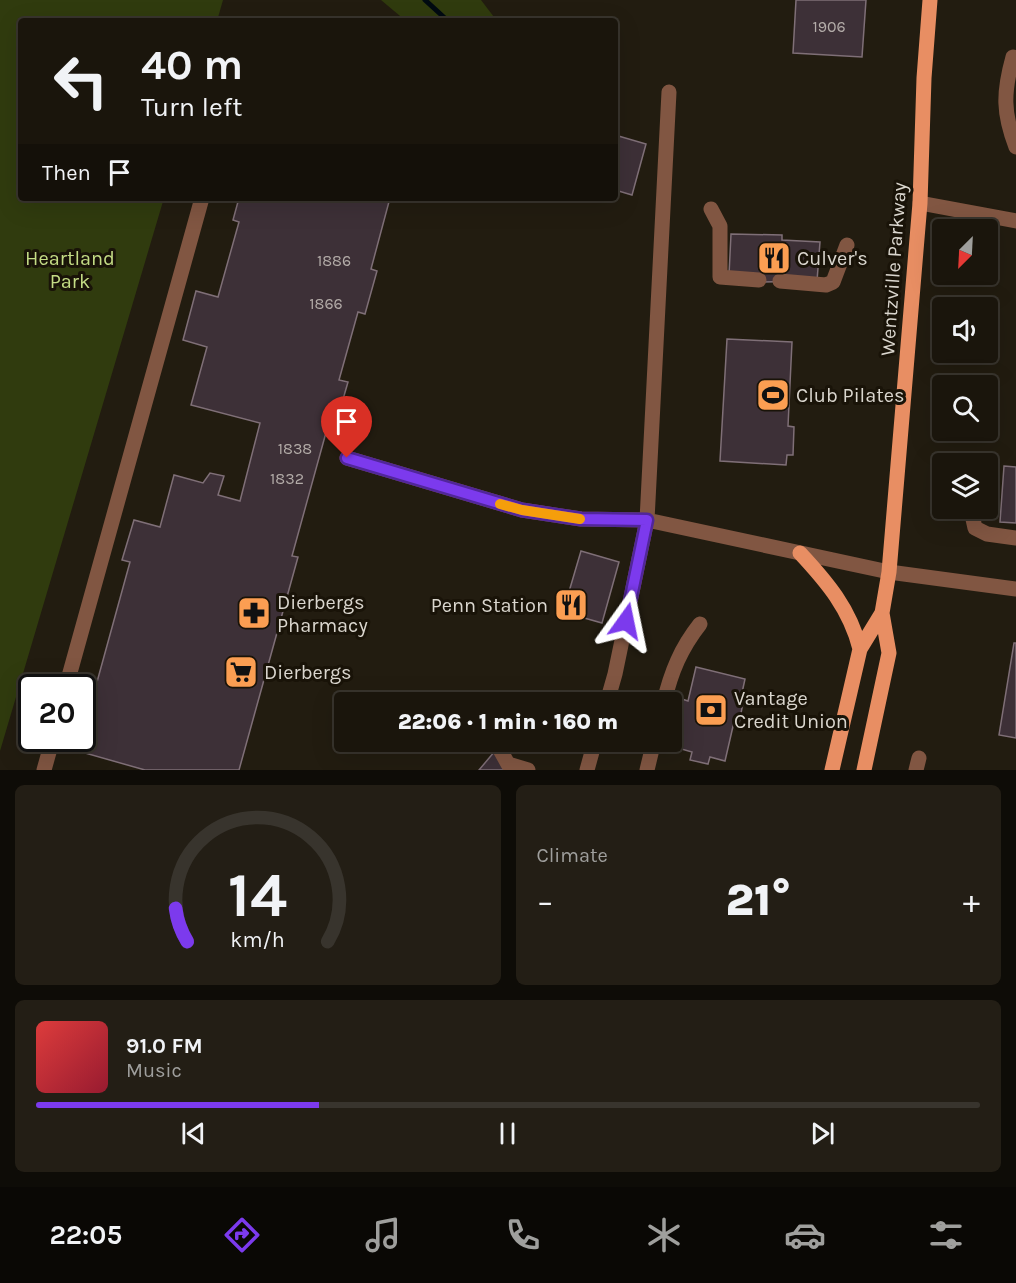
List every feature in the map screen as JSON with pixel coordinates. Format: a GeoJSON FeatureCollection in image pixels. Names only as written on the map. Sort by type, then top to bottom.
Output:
{"type":"FeatureCollection","features":[{"type":"Feature","properties":{"kind":"main road","name":"Wentzville Parkway"},"geometry":{"type":"LineString","coordinates":[[864,770],[890,653],[882,613],[889,572],[920,203],[924,78],[930,0]]}},
{"type":"Feature","properties":{"kind":"main road"},"geometry":{"type":"LineString","coordinates":[[800,553],[827,582],[843,606],[860,649]]}},
{"type":"Feature","properties":{"kind":"main road","name":"Wentzville Parkway"},"geometry":{"type":"LineString","coordinates":[[831,770],[860,649],[882,613]]}},
{"type":"Feature","properties":{"kind":"lane"},"geometry":{"type":"LineString","coordinates":[[1016,59],[1013,57],[1004,88],[1009,128],[1016,147]]}},
{"type":"Feature","properties":{"kind":"lane"},"geometry":{"type":"LineString","coordinates":[[610,692],[647,520],[669,92]]}},
{"type":"Feature","properties":{"kind":"lane"},"geometry":{"type":"LineString","coordinates":[[70,674],[201,201]]}},
{"type":"Feature","properties":{"kind":"lane"},"geometry":{"type":"LineString","coordinates":[[920,203],[1016,221]]}},
{"type":"Feature","properties":{"kind":"lane"},"geometry":{"type":"LineString","coordinates":[[711,208],[720,226],[720,277],[759,280]]}},
{"type":"Feature","properties":{"kind":"lane"},"geometry":{"type":"LineString","coordinates":[[780,281],[826,285],[832,282],[848,245]]}},
{"type":"Feature","properties":{"kind":"lane"},"geometry":{"type":"LineString","coordinates":[[347,458],[522,510],[581,519],[647,520],[889,572],[1016,589]]}},
{"type":"Feature","properties":{"kind":"lane"},"geometry":{"type":"LineString","coordinates":[[973,519],[975,528],[987,534],[1016,538]]}},
{"type":"Feature","properties":{"kind":"lane"},"geometry":{"type":"LineString","coordinates":[[666,692],[672,669],[687,640],[700,624]]}},
{"type":"Feature","properties":{"kind":"lane"},"geometry":{"type":"LineString","coordinates":[[44,770],[49,752]]}},
{"type":"Feature","properties":{"kind":"lane"},"geometry":{"type":"LineString","coordinates":[[501,752],[508,764],[528,770]]}},
{"type":"Feature","properties":{"kind":"lane"},"geometry":{"type":"LineString","coordinates":[[580,770],[589,752]]}},
{"type":"Feature","properties":{"kind":"lane"},"geometry":{"type":"LineString","coordinates":[[647,770],[651,752]]}},
{"type":"Feature","properties":{"kind":"green space","name":"Heartland Park"},"geometry":{"type":"Polygon","coordinates":[[[0,0],[223,0],[218,18],[18,18],[18,201],[163,201],[23,674],[18,674],[18,690],[0,751],[0,0]]]}},
{"type":"Feature","properties":{"kind":"green space"},"geometry":{"type":"Polygon","coordinates":[[[381,0],[481,0],[495,18],[402,18],[381,0]]]}},
{"type":"Feature","properties":{"kind":"building"},"geometry":{"type":"Polygon","coordinates":[[[796,0],[866,0],[862,57],[793,53],[796,0]]]}},
{"type":"Feature","properties":{"kind":"building"},"geometry":{"type":"Polygon","coordinates":[[[618,136],[646,144],[632,195],[618,191],[618,136]]]}},
{"type":"Feature","properties":{"kind":"building"},"geometry":{"type":"Polygon","coordinates":[[[238,201],[389,201],[371,269],[377,271],[365,314],[358,312],[339,380],[348,382],[337,420],[330,418],[292,556],[298,557],[239,770],[145,770],[82,752],[96,752],[96,686],[130,562],[122,560],[134,520],[160,527],[174,475],[203,483],[210,473],[224,476],[218,495],[240,501],[260,423],[191,405],[207,347],[183,340],[196,291],[218,297],[239,222],[233,220],[238,201]]]}},
{"type":"Feature","properties":{"kind":"building","name":"Culver's"},"geometry":{"type":"Polygon","coordinates":[[[731,234],[782,235],[782,240],[820,242],[817,281],[759,282],[729,275],[731,234]]]}},
{"type":"Feature","properties":{"kind":"building"},"geometry":{"type":"Polygon","coordinates":[[[727,339],[792,342],[788,426],[794,427],[793,455],[787,455],[786,465],[720,461],[727,339]]]}},
{"type":"Feature","properties":{"kind":"building"},"geometry":{"type":"Polygon","coordinates":[[[1004,466],[1016,467],[1016,523],[1000,522],[1004,466]]]}},
{"type":"Feature","properties":{"kind":"building"},"geometry":{"type":"Polygon","coordinates":[[[581,551],[619,562],[602,623],[563,612],[581,551]]]}},
{"type":"Feature","properties":{"kind":"building"},"geometry":{"type":"Polygon","coordinates":[[[1014,643],[1016,643],[1016,738],[999,735],[1014,643]]]}},
{"type":"Feature","properties":{"kind":"building","name":"Vantage Credit Union"},"geometry":{"type":"Polygon","coordinates":[[[696,667],[745,679],[740,702],[743,703],[739,723],[734,722],[725,761],[710,757],[708,764],[690,760],[692,752],[682,749],[682,699],[688,701],[696,667]]]}},
{"type":"Feature","properties":{"kind":"building"},"geometry":{"type":"Polygon","coordinates":[[[497,752],[524,770],[479,770],[497,752]]]}},
{"type":"Feature","properties":{"kind":"waterway"},"geometry":{"type":"LineString","coordinates":[[425,0],[445,18]]}},
{"type":"Feature","properties":{"kind":"slow traffic"},"geometry":{"type":"LineString","coordinates":[[500,504],[522,510],[580,519]]}},
{"type":"Feature","properties":{"kind":"place","name":"Culver's"},"geometry":{"type":"Point","coordinates":[774,258]}},
{"type":"Feature","properties":{"kind":"place","name":"Club Pilates"},"geometry":{"type":"Point","coordinates":[773,395]}},
{"type":"Feature","properties":{"kind":"place","name":"Penn Station"},"geometry":{"type":"Point","coordinates":[571,605]}},
{"type":"Feature","properties":{"kind":"place","name":"Dierbergs Pharmacy"},"geometry":{"type":"Point","coordinates":[254,613]}},
{"type":"Feature","properties":{"kind":"place","name":"Dierbergs"},"geometry":{"type":"Point","coordinates":[241,672]}},
{"type":"Feature","properties":{"kind":"place","name":"Vantage Credit Union"},"geometry":{"type":"Point","coordinates":[711,710]}},
{"type":"Feature","properties":{"kind":"route"},"geometry":{"type":"LineString","coordinates":[[347,458],[522,510],[581,519],[647,520],[626,621]]}}]}
